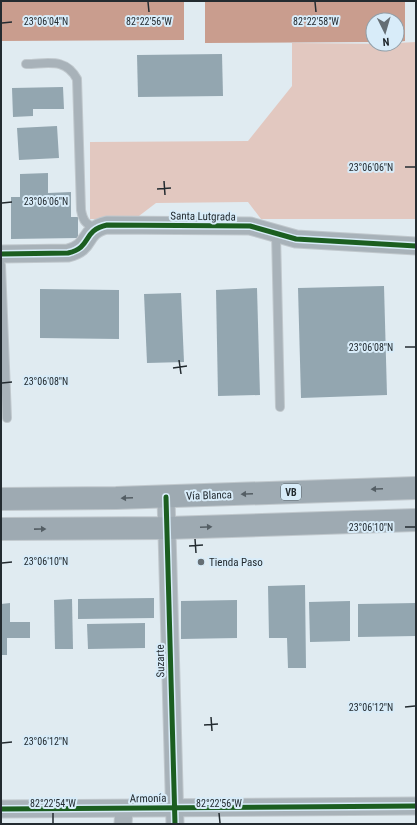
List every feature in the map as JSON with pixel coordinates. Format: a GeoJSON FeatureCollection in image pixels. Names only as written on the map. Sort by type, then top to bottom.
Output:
{"type":"FeatureCollection","features":[{"type":"Feature","properties":{"kind":"main road","name":"Vía Blanca"},"geometry":{"type":"LineString","coordinates":[[1,499],[166,496],[416,488]]}},
{"type":"Feature","properties":{"kind":"main road"},"geometry":{"type":"LineString","coordinates":[[1,529],[166,528],[416,520]]}},
{"type":"Feature","properties":{"kind":"street","name":"Santa Lutgrada"},"geometry":{"type":"LineString","coordinates":[[97,228],[107,225],[250,226],[296,239],[416,246]]}},
{"type":"Feature","properties":{"kind":"street"},"geometry":{"type":"LineString","coordinates":[[1,254],[68,253],[79,250],[86,243],[90,232],[97,228]]}},
{"type":"Feature","properties":{"kind":"street","name":"Suzarte"},"geometry":{"type":"LineString","coordinates":[[166,496],[174,816]]}},
{"type":"Feature","properties":{"kind":"street","name":"Armonía"},"geometry":{"type":"LineString","coordinates":[[1,809],[124,816],[174,816],[416,806]]}},
{"type":"Feature","properties":{"kind":"lane"},"geometry":{"type":"LineString","coordinates":[[26,64],[63,64],[71,69],[77,79],[81,210],[83,220],[87,225],[97,228]]}},
{"type":"Feature","properties":{"kind":"lane"},"geometry":{"type":"LineString","coordinates":[[276,234],[280,408]]}},
{"type":"Feature","properties":{"kind":"lane"},"geometry":{"type":"LineString","coordinates":[[1,266],[7,418]]}},
{"type":"Feature","properties":{"kind":"shaded area"},"geometry":{"type":"Polygon","coordinates":[[[1,1],[184,1],[184,40],[1,41],[1,1]]]}},
{"type":"Feature","properties":{"kind":"shaded area"},"geometry":{"type":"Polygon","coordinates":[[[205,1],[405,1],[405,12],[365,12],[365,42],[205,43],[205,1]]]}},
{"type":"Feature","properties":{"kind":"shaded area"},"geometry":{"type":"Polygon","coordinates":[[[416,42],[416,219],[261,219],[248,202],[156,203],[135,219],[90,219],[90,142],[248,141],[292,86],[292,43],[365,44],[365,52],[405,52],[405,43],[416,42]]]}},
{"type":"Feature","properties":{"kind":"building"},"geometry":{"type":"Polygon","coordinates":[[[222,54],[223,96],[138,97],[137,55],[222,54]]]}},
{"type":"Feature","properties":{"kind":"building"},"geometry":{"type":"Polygon","coordinates":[[[63,87],[64,109],[33,109],[33,116],[13,117],[12,88],[63,87]]]}},
{"type":"Feature","properties":{"kind":"building"},"geometry":{"type":"Polygon","coordinates":[[[57,126],[59,158],[19,160],[17,128],[57,126]]]}},
{"type":"Feature","properties":{"kind":"building"},"geometry":{"type":"Polygon","coordinates":[[[48,173],[48,193],[71,192],[71,217],[78,217],[78,238],[11,239],[11,197],[20,197],[20,174],[48,173]]]}},
{"type":"Feature","properties":{"kind":"building"},"geometry":{"type":"Polygon","coordinates":[[[384,286],[387,395],[301,398],[298,288],[384,286]]]}},
{"type":"Feature","properties":{"kind":"building"},"geometry":{"type":"Polygon","coordinates":[[[257,288],[260,395],[218,396],[216,290],[257,288]]]}},
{"type":"Feature","properties":{"kind":"building"},"geometry":{"type":"Polygon","coordinates":[[[40,289],[119,290],[119,339],[40,338],[40,289]]]}},
{"type":"Feature","properties":{"kind":"building"},"geometry":{"type":"Polygon","coordinates":[[[181,293],[184,362],[147,363],[144,294],[181,293]]]}},
{"type":"Feature","properties":{"kind":"building"},"geometry":{"type":"Polygon","coordinates":[[[305,585],[306,668],[288,668],[287,638],[269,638],[268,586],[305,585]]]}},
{"type":"Feature","properties":{"kind":"building"},"geometry":{"type":"Polygon","coordinates":[[[154,598],[154,618],[78,619],[78,599],[154,598]]]}},
{"type":"Feature","properties":{"kind":"building"},"geometry":{"type":"Polygon","coordinates":[[[72,599],[73,649],[55,649],[54,600],[72,599]]]}},
{"type":"Feature","properties":{"kind":"building"},"geometry":{"type":"Polygon","coordinates":[[[237,600],[237,638],[181,639],[181,601],[237,600]]]}},
{"type":"Feature","properties":{"kind":"building"},"geometry":{"type":"Polygon","coordinates":[[[350,601],[350,641],[310,642],[309,602],[350,601]]]}},
{"type":"Feature","properties":{"kind":"building"},"geometry":{"type":"Polygon","coordinates":[[[10,603],[10,622],[30,622],[30,638],[7,638],[7,655],[1,655],[1,604],[10,603]]]}},
{"type":"Feature","properties":{"kind":"building"},"geometry":{"type":"Polygon","coordinates":[[[416,603],[416,636],[358,637],[358,604],[416,603]]]}},
{"type":"Feature","properties":{"kind":"building"},"geometry":{"type":"Polygon","coordinates":[[[145,623],[145,648],[88,649],[87,624],[145,623]]]}},
{"type":"Feature","properties":{"kind":"cycle path"},"geometry":{"type":"LineString","coordinates":[[1,254],[68,253],[81,247],[93,231],[107,225],[250,226],[296,239],[416,246]]}},
{"type":"Feature","properties":{"kind":"cycle path"},"geometry":{"type":"LineString","coordinates":[[166,497],[175,824]]}},
{"type":"Feature","properties":{"kind":"cycle path"},"geometry":{"type":"LineString","coordinates":[[1,809],[416,806]]}},
{"type":"Feature","properties":{"kind":"place","name":"Tienda Paso"},"geometry":{"type":"Point","coordinates":[201,562]}}]}
